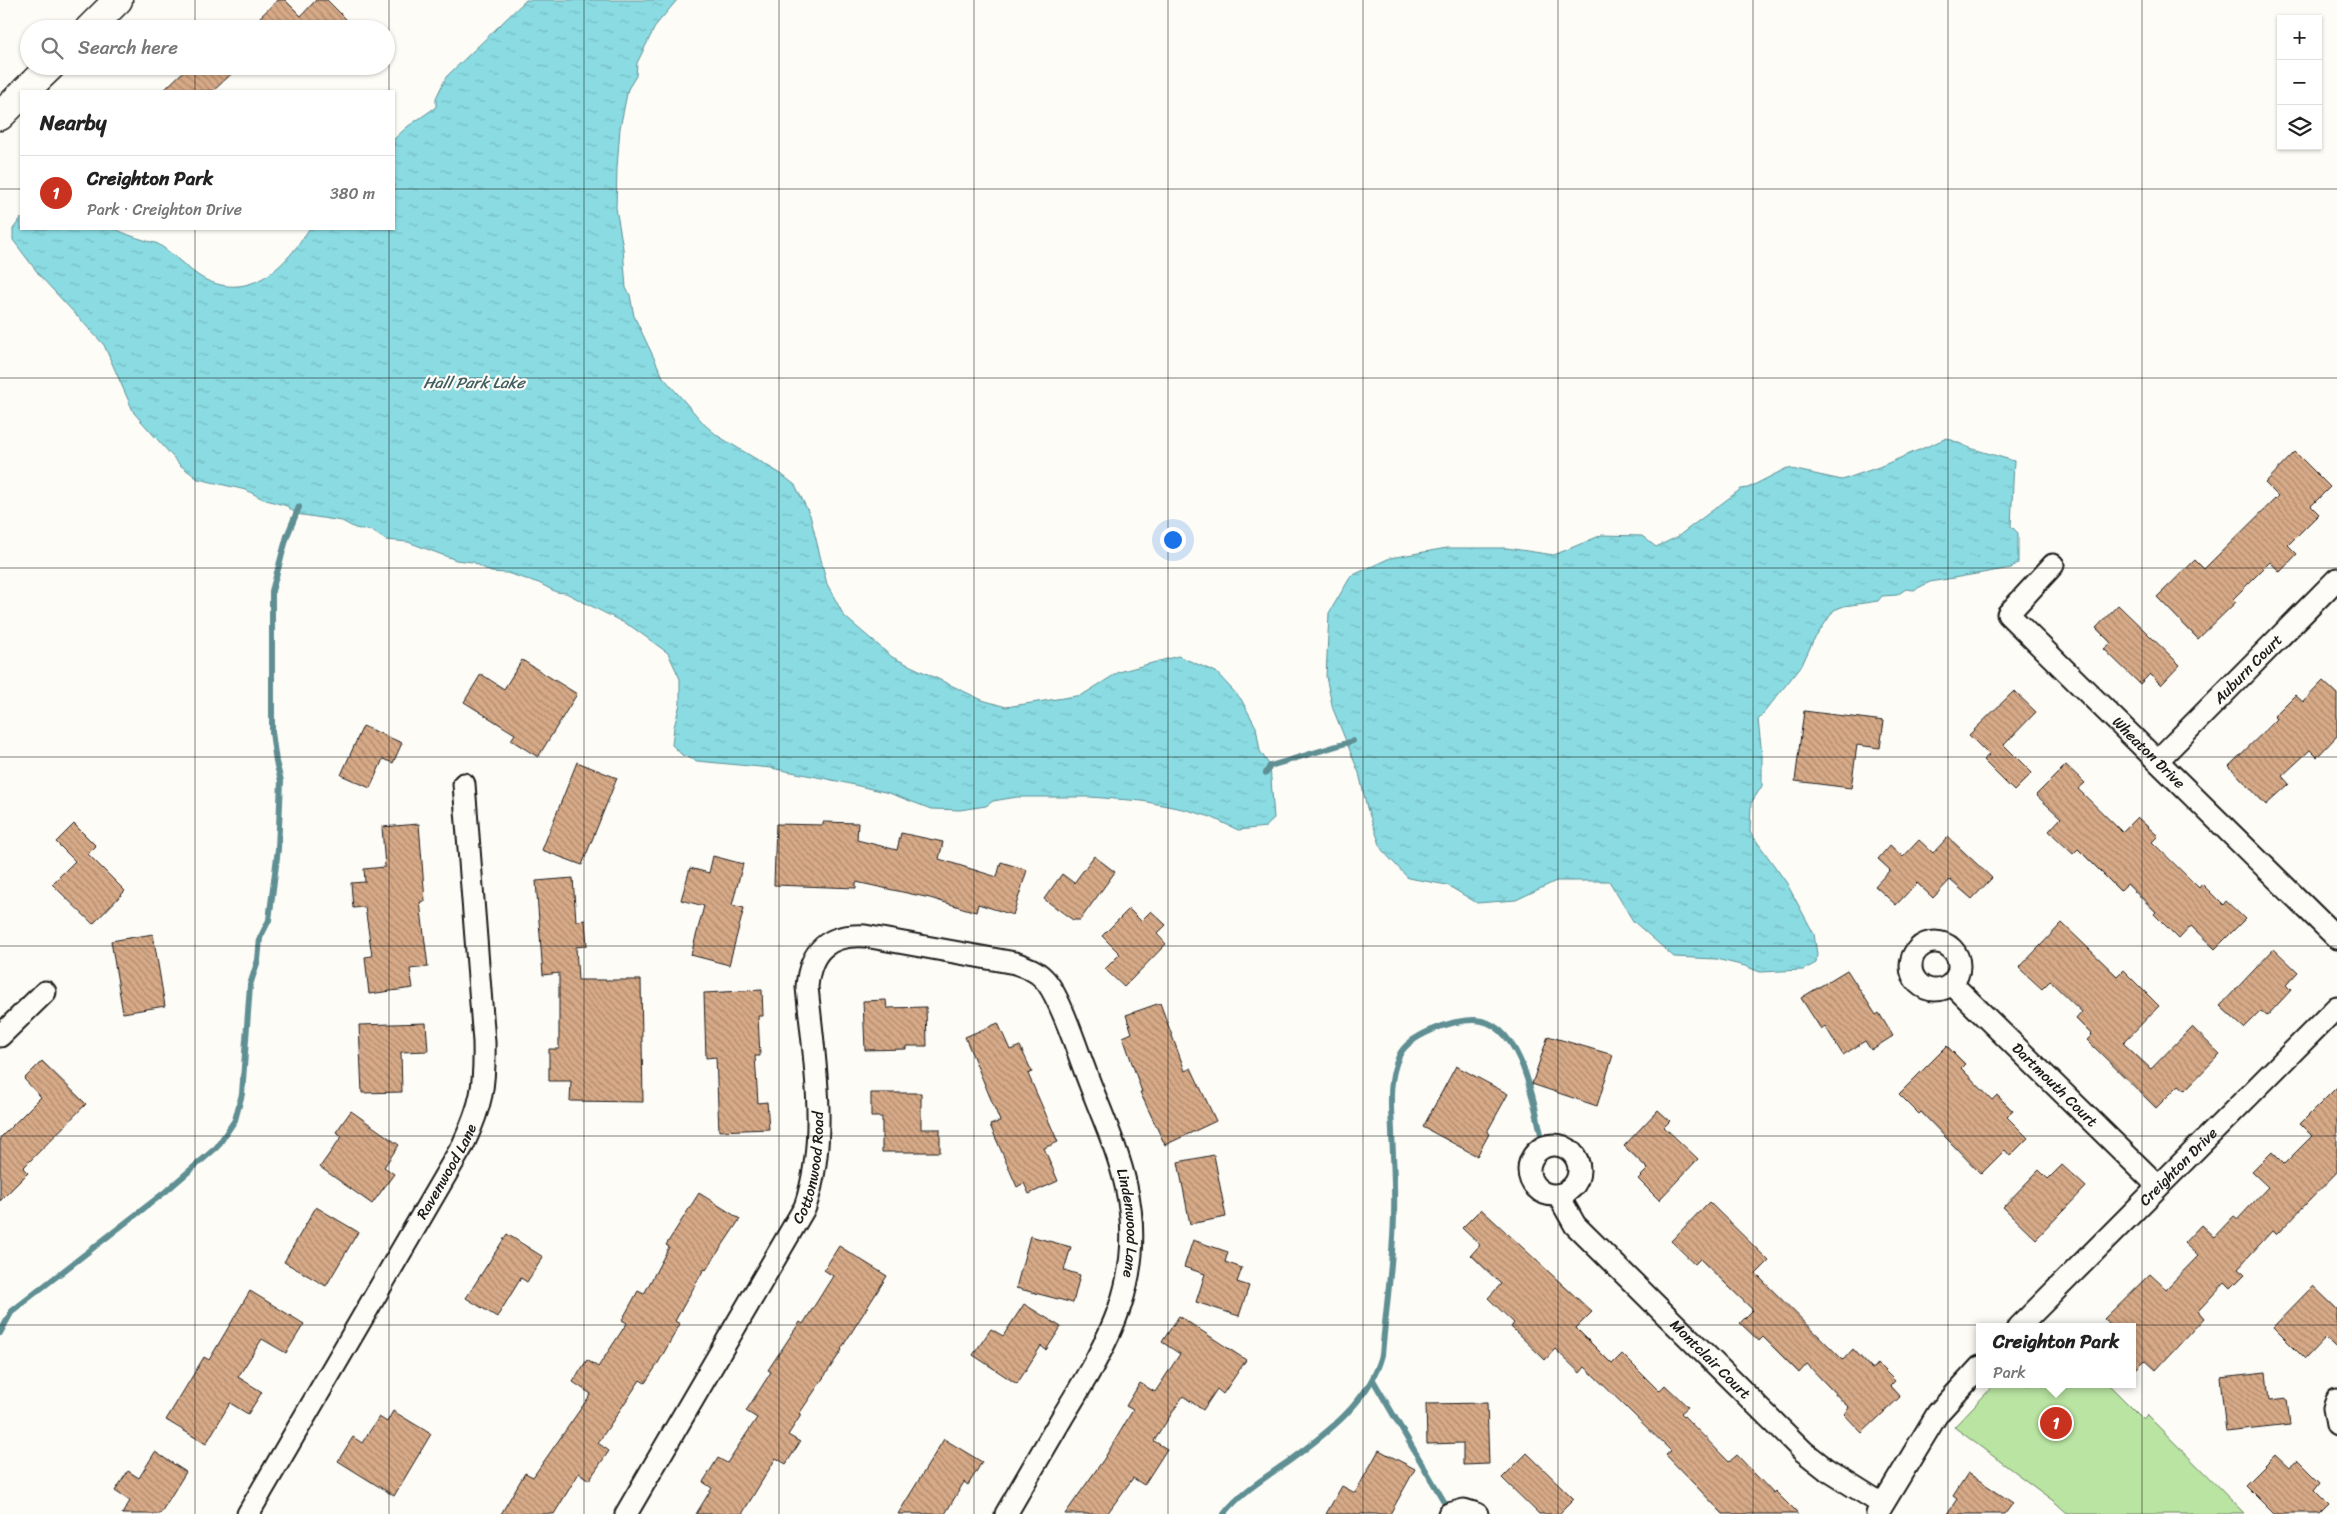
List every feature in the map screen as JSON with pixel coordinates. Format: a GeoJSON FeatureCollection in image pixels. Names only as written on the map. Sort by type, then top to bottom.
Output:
{"type":"FeatureCollection","features":[{"type":"Feature","properties":{"kind":"street"},"geometry":{"type":"LineString","coordinates":[[98,20],[118,0]]}},
{"type":"Feature","properties":{"kind":"street"},"geometry":{"type":"LineString","coordinates":[[27,90],[42,75]]}},
{"type":"Feature","properties":{"kind":"street"},"geometry":{"type":"LineString","coordinates":[[0,116],[20,96]]}},
{"type":"Feature","properties":{"kind":"street","name":"Wheaton Drive"},"geometry":{"type":"LineString","coordinates":[[2053,565],[2008,614],[2337,938]]}},
{"type":"Feature","properties":{"kind":"street","name":"Auburn Court"},"geometry":{"type":"LineString","coordinates":[[2158,760],[2337,579]]}},
{"type":"Feature","properties":{"kind":"street","name":"Ravenwood Lane"},"geometry":{"type":"LineString","coordinates":[[248,1514],[463,1145],[479,1106],[484,1080],[484,1042],[464,784]]}},
{"type":"Feature","properties":{"kind":"street","name":"Cottonwood Road"},"geometry":{"type":"LineString","coordinates":[[626,1514],[800,1219],[809,1194],[817,1157],[818,1106],[807,987],[808,974],[816,955],[836,938],[847,935],[865,936],[987,958]]}},
{"type":"Feature","properties":{"kind":"street","name":"Lindenwood Lane"},"geometry":{"type":"LineString","coordinates":[[987,958],[1015,963],[1034,970],[1051,987],[1074,1041],[1126,1186],[1131,1235],[1127,1284],[1114,1326],[1100,1355],[1006,1514]]}},
{"type":"Feature","properties":{"kind":"street","name":"Dartmouth Court"},"geometry":{"type":"LineString","coordinates":[[1952,984],[2158,1186]]}},
{"type":"Feature","properties":{"kind":"street"},"geometry":{"type":"LineString","coordinates":[[0,1036],[45,992]]}},
{"type":"Feature","properties":{"kind":"street","name":"Creighton Drive"},"geometry":{"type":"LineString","coordinates":[[2022,1323],[2337,1006]]}},
{"type":"Feature","properties":{"kind":"street","name":"Montclair Court"},"geometry":{"type":"LineString","coordinates":[[1558,1195],[1575,1225],[1803,1451],[1880,1509]]}},
{"type":"Feature","properties":{"kind":"street"},"geometry":{"type":"LineString","coordinates":[[1880,1509],[1938,1413],[1976,1371]]}},
{"type":"Feature","properties":{"kind":"street"},"geometry":{"type":"LineString","coordinates":[[2337,1400],[2334,1408],[2337,1425]]}},
{"type":"Feature","properties":{"kind":"street"},"geometry":{"type":"LineString","coordinates":[[1450,1514],[1464,1510],[1477,1514]]}},
{"type":"Feature","properties":{"kind":"green space"},"geometry":{"type":"Polygon","coordinates":[[[1991,1388],[2112,1388],[2143,1419],[2147,1415],[2245,1514],[2068,1514],[1954,1427],[1991,1388]]]}},
{"type":"Feature","properties":{"kind":"water","name":"Hall Park Lake"},"geometry":{"type":"Polygon","coordinates":[[[526,0],[677,0],[656,25],[637,63],[636,76],[628,89],[620,128],[617,168],[616,208],[623,248],[626,288],[630,295],[634,316],[663,377],[705,425],[718,436],[781,474],[795,485],[810,515],[827,584],[844,616],[892,657],[982,700],[1006,707],[1082,695],[1119,672],[1178,656],[1216,672],[1241,699],[1256,727],[1260,751],[1270,766],[1274,818],[1266,827],[1238,830],[1211,817],[1187,810],[1142,801],[1090,797],[1017,797],[993,801],[986,806],[960,810],[931,809],[889,793],[837,781],[771,768],[697,761],[682,755],[672,745],[680,704],[680,679],[668,653],[632,627],[566,593],[556,592],[539,583],[507,573],[491,572],[473,562],[456,560],[408,542],[386,540],[372,531],[355,528],[342,521],[296,514],[287,506],[263,499],[246,490],[198,479],[180,465],[134,413],[104,345],[41,277],[13,240],[13,229],[20,219],[20,230],[118,230],[133,237],[158,244],[204,279],[221,285],[237,286],[252,283],[266,276],[290,256],[308,230],[395,230],[395,138],[407,127],[436,107],[436,98],[446,77],[526,0]]]}},
{"type":"Feature","properties":{"kind":"water"},"geometry":{"type":"Polygon","coordinates":[[[1947,438],[1970,448],[2014,461],[2011,526],[2018,533],[2018,563],[2011,568],[1930,582],[1914,590],[1906,589],[1897,595],[1882,596],[1878,601],[1844,606],[1834,610],[1813,641],[1802,665],[1758,720],[1762,755],[1762,786],[1751,803],[1750,832],[1786,882],[1814,934],[1817,954],[1816,963],[1803,970],[1760,972],[1745,966],[1716,959],[1674,957],[1633,921],[1609,881],[1556,881],[1516,900],[1477,903],[1447,885],[1408,878],[1382,850],[1367,808],[1359,773],[1333,709],[1326,677],[1329,613],[1351,576],[1390,558],[1447,548],[1507,548],[1554,555],[1602,535],[1642,536],[1656,547],[1677,537],[1741,489],[1748,488],[1787,468],[1842,480],[1879,467],[1947,438]]]}},
{"type":"Feature","properties":{"kind":"building"},"geometry":{"type":"Polygon","coordinates":[[[278,0],[285,0],[301,16],[316,0],[327,0],[347,20],[259,20],[278,0]]]}},
{"type":"Feature","properties":{"kind":"building"},"geometry":{"type":"Polygon","coordinates":[[[180,75],[230,75],[214,90],[164,90],[180,75]]]}},
{"type":"Feature","properties":{"kind":"building"},"geometry":{"type":"Polygon","coordinates":[[[2295,452],[2330,487],[2311,506],[2319,514],[2288,545],[2297,554],[2280,572],[2270,562],[2233,599],[2236,602],[2198,639],[2157,597],[2195,560],[2204,569],[2278,496],[2265,483],[2295,452]]]}},
{"type":"Feature","properties":{"kind":"building"},"geometry":{"type":"Polygon","coordinates":[[[2118,605],[2180,665],[2161,685],[2150,674],[2140,684],[2104,649],[2111,643],[2096,628],[2118,605]]]}},
{"type":"Feature","properties":{"kind":"building"},"geometry":{"type":"Polygon","coordinates":[[[522,660],[577,694],[538,757],[511,740],[515,734],[464,702],[481,674],[504,689],[522,660]]]}},
{"type":"Feature","properties":{"kind":"building"},"geometry":{"type":"Polygon","coordinates":[[[2323,681],[2337,694],[2337,736],[2317,757],[2310,750],[2282,776],[2289,784],[2266,805],[2229,766],[2277,719],[2274,716],[2295,695],[2303,702],[2323,681]]]}},
{"type":"Feature","properties":{"kind":"building"},"geometry":{"type":"Polygon","coordinates":[[[2014,691],[2036,712],[2004,745],[2032,773],[2014,791],[1983,760],[1989,755],[1969,735],[2014,691]]]}},
{"type":"Feature","properties":{"kind":"building"},"geometry":{"type":"Polygon","coordinates":[[[1804,711],[1884,721],[1880,748],[1857,745],[1851,788],[1795,781],[1804,711]]]}},
{"type":"Feature","properties":{"kind":"building"},"geometry":{"type":"Polygon","coordinates":[[[363,726],[402,743],[393,763],[383,759],[370,788],[341,775],[363,726]]]}},
{"type":"Feature","properties":{"kind":"building"},"geometry":{"type":"Polygon","coordinates":[[[577,762],[617,778],[582,865],[542,850],[577,762]]]}},
{"type":"Feature","properties":{"kind":"building"},"geometry":{"type":"Polygon","coordinates":[[[2066,765],[2085,783],[2078,789],[2122,832],[2137,817],[2158,836],[2152,842],[2199,888],[2202,884],[2223,905],[2226,901],[2245,919],[2215,949],[2191,926],[2179,939],[2154,914],[2156,912],[2127,884],[2120,891],[2078,849],[2073,854],[2049,831],[2061,818],[2036,795],[2066,765]]]}},
{"type":"Feature","properties":{"kind":"building"},"geometry":{"type":"Polygon","coordinates":[[[823,822],[858,823],[857,840],[897,850],[901,833],[943,842],[939,859],[997,877],[1001,862],[1027,870],[1013,915],[978,904],[976,912],[930,898],[856,882],[856,888],[774,885],[776,824],[823,825],[823,822]]]}},
{"type":"Feature","properties":{"kind":"building"},"geometry":{"type":"Polygon","coordinates":[[[74,824],[96,846],[88,854],[125,891],[93,924],[52,884],[75,861],[56,842],[74,824]]]}},
{"type":"Feature","properties":{"kind":"building"},"geometry":{"type":"Polygon","coordinates":[[[419,824],[425,901],[420,902],[428,967],[410,969],[413,988],[369,994],[365,957],[372,956],[365,907],[353,908],[351,883],[365,882],[364,869],[385,867],[382,827],[419,824]]]}},
{"type":"Feature","properties":{"kind":"building"},"geometry":{"type":"Polygon","coordinates":[[[1948,837],[1992,878],[1972,899],[1950,880],[1933,898],[1917,883],[1896,905],[1875,886],[1890,870],[1878,859],[1890,845],[1903,857],[1919,840],[1933,853],[1948,837]]]}},
{"type":"Feature","properties":{"kind":"building"},"geometry":{"type":"Polygon","coordinates":[[[713,856],[743,864],[732,905],[744,908],[729,965],[691,955],[704,906],[681,900],[690,868],[709,873],[713,856]]]}},
{"type":"Feature","properties":{"kind":"building"},"geometry":{"type":"Polygon","coordinates":[[[1094,856],[1115,872],[1080,920],[1073,920],[1044,899],[1062,874],[1074,883],[1094,856]]]}},
{"type":"Feature","properties":{"kind":"building"},"geometry":{"type":"Polygon","coordinates":[[[573,878],[576,921],[585,920],[587,946],[576,947],[578,980],[641,980],[643,1102],[570,1101],[571,1081],[549,1081],[549,1049],[559,1049],[559,973],[543,975],[536,881],[573,878]]]}},
{"type":"Feature","properties":{"kind":"building"},"geometry":{"type":"Polygon","coordinates":[[[1129,909],[1141,921],[1151,911],[1166,925],[1157,934],[1166,944],[1124,987],[1105,969],[1120,954],[1102,936],[1129,909]]]}},
{"type":"Feature","properties":{"kind":"building"},"geometry":{"type":"Polygon","coordinates":[[[2062,923],[2117,976],[2123,970],[2159,1006],[2123,1043],[2151,1069],[2192,1027],[2220,1054],[2185,1090],[2179,1085],[2156,1108],[2087,1040],[2092,1035],[2076,1019],[2082,1012],[2050,981],[2042,989],[2019,968],[2062,923]]]}},
{"type":"Feature","properties":{"kind":"building"},"geometry":{"type":"Polygon","coordinates":[[[153,934],[165,1006],[123,1013],[111,941],[153,934]]]}},
{"type":"Feature","properties":{"kind":"building"},"geometry":{"type":"Polygon","coordinates":[[[2274,949],[2298,972],[2286,985],[2291,990],[2267,1016],[2261,1011],[2244,1028],[2220,1006],[2274,949]]]}},
{"type":"Feature","properties":{"kind":"building"},"geometry":{"type":"Polygon","coordinates":[[[1847,970],[1876,1015],[1879,1013],[1893,1036],[1871,1050],[1865,1041],[1843,1055],[1825,1026],[1821,1029],[1801,998],[1847,970]]]}},
{"type":"Feature","properties":{"kind":"building"},"geometry":{"type":"Polygon","coordinates":[[[762,990],[763,1016],[758,1016],[760,1056],[755,1056],[758,1103],[767,1102],[769,1129],[719,1131],[716,1057],[706,1058],[704,993],[762,990]]]}},
{"type":"Feature","properties":{"kind":"building"},"geometry":{"type":"Polygon","coordinates":[[[886,1000],[887,1008],[926,1007],[927,1046],[906,1046],[906,1049],[865,1050],[863,1001],[886,1000]]]}},
{"type":"Feature","properties":{"kind":"building"},"geometry":{"type":"Polygon","coordinates":[[[1160,1003],[1185,1071],[1191,1068],[1216,1121],[1165,1145],[1140,1092],[1142,1092],[1123,1037],[1132,1033],[1126,1015],[1160,1003]]]}},
{"type":"Feature","properties":{"kind":"building"},"geometry":{"type":"Polygon","coordinates":[[[426,1023],[428,1051],[401,1052],[402,1092],[362,1093],[359,1025],[426,1023]]]}},
{"type":"Feature","properties":{"kind":"building"},"geometry":{"type":"Polygon","coordinates":[[[998,1023],[1010,1050],[1020,1046],[1032,1072],[1028,1074],[1058,1142],[1044,1148],[1058,1181],[1029,1194],[1024,1183],[1017,1187],[990,1125],[1000,1121],[965,1037],[998,1023]]]}},
{"type":"Feature","properties":{"kind":"building"},"geometry":{"type":"Polygon","coordinates":[[[1548,1036],[1613,1055],[1597,1106],[1532,1084],[1548,1036]]]}},
{"type":"Feature","properties":{"kind":"building"},"geometry":{"type":"Polygon","coordinates":[[[1947,1046],[1965,1064],[1961,1068],[1992,1100],[1997,1095],[2013,1111],[2007,1117],[2028,1138],[2010,1156],[2005,1150],[1981,1174],[1921,1112],[1919,1114],[1899,1094],[1947,1046]]]}},
{"type":"Feature","properties":{"kind":"building"},"geometry":{"type":"Polygon","coordinates":[[[42,1061],[86,1104],[23,1168],[28,1173],[0,1201],[0,1138],[41,1097],[24,1079],[42,1061]]]}},
{"type":"Feature","properties":{"kind":"building"},"geometry":{"type":"Polygon","coordinates":[[[1456,1066],[1508,1094],[1487,1132],[1489,1134],[1477,1156],[1423,1127],[1456,1066]]]}},
{"type":"Feature","properties":{"kind":"building"},"geometry":{"type":"Polygon","coordinates":[[[2337,1087],[2337,1172],[2276,1235],[2272,1231],[2238,1268],[2245,1274],[2231,1288],[2225,1282],[2198,1311],[2204,1318],[2156,1370],[2145,1360],[2136,1369],[2136,1323],[2108,1323],[2104,1319],[2150,1274],[2166,1289],[2198,1256],[2184,1243],[2201,1225],[2214,1237],[2234,1216],[2238,1219],[2268,1187],[2252,1172],[2272,1152],[2284,1164],[2312,1136],[2300,1124],[2337,1087]]]}},
{"type":"Feature","properties":{"kind":"building"},"geometry":{"type":"Polygon","coordinates":[[[871,1093],[921,1093],[921,1129],[940,1129],[940,1152],[882,1152],[882,1117],[871,1117],[871,1093]]]}},
{"type":"Feature","properties":{"kind":"building"},"geometry":{"type":"Polygon","coordinates":[[[1658,1110],[1670,1121],[1664,1127],[1698,1159],[1659,1200],[1638,1179],[1648,1169],[1624,1146],[1658,1110]]]}},
{"type":"Feature","properties":{"kind":"building"},"geometry":{"type":"Polygon","coordinates":[[[351,1111],[399,1145],[384,1167],[394,1174],[372,1204],[320,1167],[342,1136],[336,1132],[351,1111]]]}},
{"type":"Feature","properties":{"kind":"building"},"geometry":{"type":"Polygon","coordinates":[[[1214,1155],[1226,1217],[1190,1224],[1178,1162],[1214,1155]]]}},
{"type":"Feature","properties":{"kind":"building"},"geometry":{"type":"Polygon","coordinates":[[[2062,1165],[2086,1187],[2036,1239],[2003,1207],[2039,1170],[2048,1179],[2062,1165]]]}},
{"type":"Feature","properties":{"kind":"building"},"geometry":{"type":"Polygon","coordinates":[[[699,1193],[740,1219],[706,1270],[704,1269],[675,1321],[680,1324],[657,1365],[645,1383],[640,1380],[598,1443],[609,1451],[589,1480],[579,1473],[554,1514],[501,1514],[525,1473],[533,1477],[591,1394],[573,1382],[587,1360],[598,1367],[627,1323],[622,1320],[638,1291],[644,1294],[669,1247],[666,1245],[699,1193]]]}},
{"type":"Feature","properties":{"kind":"building"},"geometry":{"type":"Polygon","coordinates":[[[1709,1202],[1769,1261],[1756,1274],[1843,1360],[1853,1349],[1872,1369],[1878,1364],[1895,1381],[1890,1386],[1900,1397],[1862,1433],[1844,1414],[1849,1408],[1807,1364],[1799,1373],[1763,1337],[1759,1341],[1740,1323],[1753,1310],[1700,1259],[1695,1264],[1671,1241],[1709,1202]]]}},
{"type":"Feature","properties":{"kind":"building"},"geometry":{"type":"Polygon","coordinates":[[[316,1207],[358,1232],[326,1286],[284,1262],[316,1207]]]}},
{"type":"Feature","properties":{"kind":"building"},"geometry":{"type":"Polygon","coordinates":[[[1481,1209],[1592,1312],[1576,1328],[1612,1364],[1622,1354],[1659,1391],[1665,1385],[1688,1407],[1681,1413],[1729,1462],[1737,1455],[1773,1493],[1775,1491],[1798,1514],[1723,1514],[1666,1455],[1671,1451],[1585,1367],[1580,1373],[1555,1349],[1545,1360],[1511,1327],[1514,1323],[1488,1298],[1501,1284],[1471,1255],[1480,1245],[1462,1228],[1481,1209]]]}},
{"type":"Feature","properties":{"kind":"building"},"geometry":{"type":"Polygon","coordinates":[[[507,1234],[543,1257],[527,1282],[521,1278],[497,1317],[466,1298],[507,1234]]]}},
{"type":"Feature","properties":{"kind":"building"},"geometry":{"type":"Polygon","coordinates":[[[1030,1236],[1071,1247],[1064,1270],[1080,1275],[1073,1303],[1016,1288],[1030,1236]]]}},
{"type":"Feature","properties":{"kind":"building"},"geometry":{"type":"Polygon","coordinates":[[[1193,1240],[1228,1252],[1225,1262],[1242,1268],[1237,1282],[1249,1286],[1239,1316],[1196,1302],[1205,1274],[1184,1267],[1193,1240]]]}},
{"type":"Feature","properties":{"kind":"building"},"geometry":{"type":"Polygon","coordinates":[[[839,1246],[887,1276],[842,1350],[799,1414],[801,1415],[788,1435],[800,1442],[786,1464],[776,1458],[742,1514],[696,1514],[712,1488],[703,1482],[718,1458],[727,1463],[757,1418],[746,1411],[771,1372],[768,1370],[800,1322],[803,1324],[833,1276],[824,1270],[839,1246]]]}},
{"type":"Feature","properties":{"kind":"building"},"geometry":{"type":"Polygon","coordinates":[[[2313,1286],[2337,1309],[2337,1350],[2325,1338],[2305,1359],[2273,1327],[2313,1286]]]}},
{"type":"Feature","properties":{"kind":"building"},"geometry":{"type":"Polygon","coordinates":[[[250,1291],[304,1324],[286,1353],[262,1339],[238,1377],[262,1392],[248,1414],[230,1403],[206,1444],[166,1420],[204,1357],[209,1360],[250,1291]]]}},
{"type":"Feature","properties":{"kind":"building"},"geometry":{"type":"Polygon","coordinates":[[[1024,1304],[1061,1327],[1046,1350],[1041,1346],[1017,1384],[973,1355],[991,1329],[1003,1336],[1024,1304]]]}},
{"type":"Feature","properties":{"kind":"building"},"geometry":{"type":"Polygon","coordinates":[[[1179,1316],[1246,1360],[1223,1394],[1217,1389],[1203,1410],[1183,1396],[1154,1441],[1167,1449],[1144,1485],[1133,1478],[1107,1514],[1065,1514],[1104,1459],[1133,1410],[1126,1406],[1140,1383],[1155,1392],[1180,1354],[1162,1342],[1179,1316]]]}},
{"type":"Feature","properties":{"kind":"building"},"geometry":{"type":"Polygon","coordinates":[[[2266,1372],[2269,1401],[2287,1399],[2290,1425],[2226,1432],[2220,1377],[2266,1372]]]}},
{"type":"Feature","properties":{"kind":"building"},"geometry":{"type":"Polygon","coordinates":[[[1487,1403],[1489,1464],[1463,1465],[1463,1443],[1427,1444],[1426,1404],[1487,1403]]]}},
{"type":"Feature","properties":{"kind":"building"},"geometry":{"type":"Polygon","coordinates":[[[393,1411],[431,1434],[394,1496],[338,1461],[353,1437],[362,1443],[379,1417],[387,1422],[393,1411]]]}},
{"type":"Feature","properties":{"kind":"building"},"geometry":{"type":"Polygon","coordinates":[[[944,1439],[982,1462],[968,1485],[964,1482],[945,1514],[898,1514],[944,1439]]]}},
{"type":"Feature","properties":{"kind":"building"},"geometry":{"type":"Polygon","coordinates":[[[1379,1450],[1415,1469],[1390,1514],[1326,1514],[1342,1486],[1355,1493],[1379,1450]]]}},
{"type":"Feature","properties":{"kind":"building"},"geometry":{"type":"Polygon","coordinates":[[[155,1452],[186,1472],[160,1514],[122,1514],[130,1501],[115,1491],[128,1471],[139,1478],[155,1452]]]}},
{"type":"Feature","properties":{"kind":"building"},"geometry":{"type":"Polygon","coordinates":[[[1527,1453],[1574,1499],[1559,1514],[1539,1514],[1502,1478],[1527,1453]]]}},
{"type":"Feature","properties":{"kind":"building"},"geometry":{"type":"Polygon","coordinates":[[[2275,1455],[2289,1468],[2298,1460],[2320,1482],[2314,1490],[2329,1505],[2320,1514],[2274,1514],[2245,1485],[2275,1455]]]}},
{"type":"Feature","properties":{"kind":"building"},"geometry":{"type":"Polygon","coordinates":[[[1968,1473],[2013,1503],[2005,1514],[1947,1514],[1957,1499],[1953,1496],[1968,1473]]]}},
{"type":"Feature","properties":{"kind":"waterway"},"geometry":{"type":"LineString","coordinates":[[0,1333],[12,1311],[165,1192],[217,1147],[235,1120],[242,1094],[250,985],[258,960],[260,938],[269,920],[278,849],[281,781],[272,732],[272,591],[287,536],[299,507]]}},
{"type":"Feature","properties":{"kind":"waterway"},"geometry":{"type":"LineString","coordinates":[[1266,773],[1270,766],[1353,741]]}},
{"type":"Feature","properties":{"kind":"waterway"},"geometry":{"type":"LineString","coordinates":[[1224,1514],[1246,1492],[1332,1428],[1357,1402],[1376,1372],[1382,1355],[1393,1232],[1392,1084],[1396,1065],[1404,1048],[1421,1035],[1443,1026],[1474,1020],[1491,1024],[1505,1035],[1516,1051],[1531,1092],[1544,1148]]}},
{"type":"Feature","properties":{"kind":"waterway"},"geometry":{"type":"LineString","coordinates":[[1373,1380],[1449,1510]]}},
{"type":"Feature","properties":{"kind":"place","name":"Creighton Park"},"geometry":{"type":"Point","coordinates":[2056,1423]}}]}
